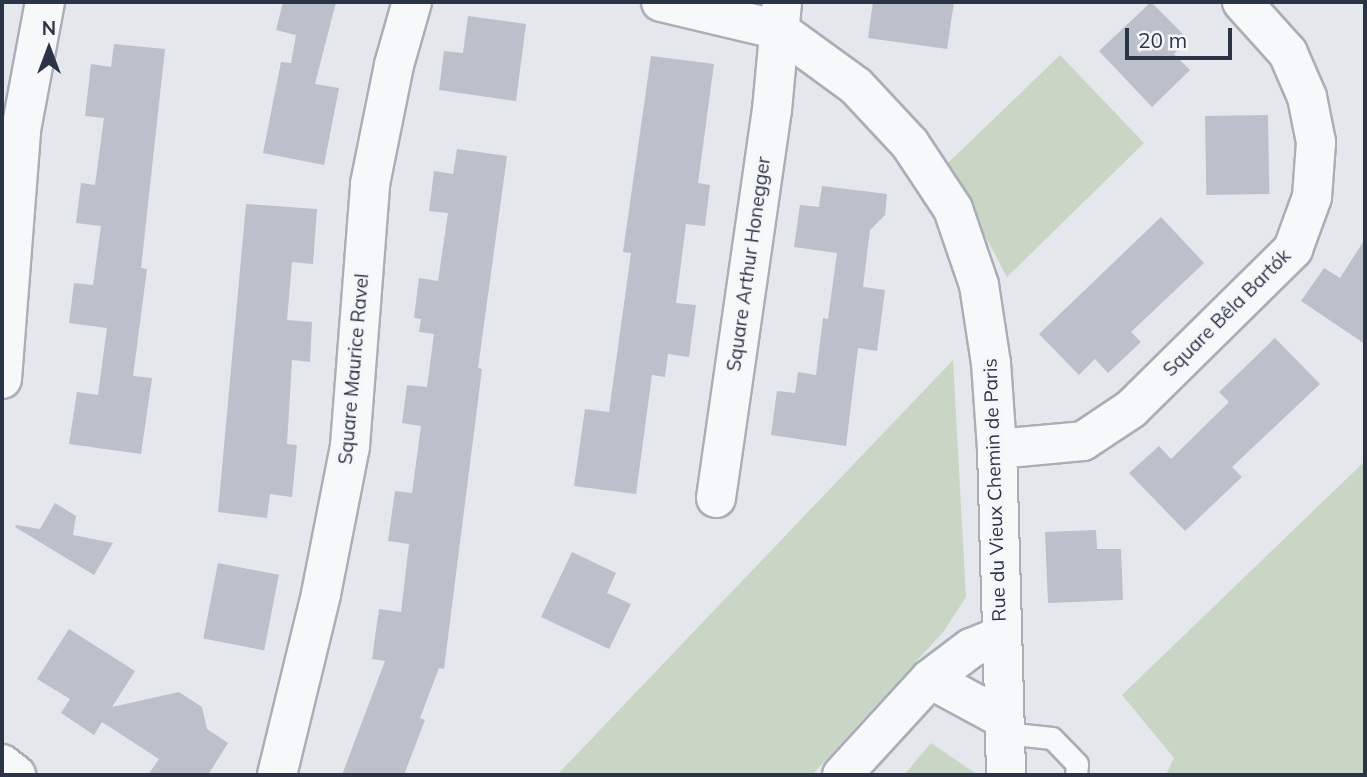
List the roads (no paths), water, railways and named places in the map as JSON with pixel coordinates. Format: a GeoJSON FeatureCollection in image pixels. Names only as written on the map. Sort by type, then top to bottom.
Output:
{"type":"FeatureCollection","features":[{"type":"Feature","properties":{"kind":"street"},"geometry":{"type":"LineString","coordinates":[[2,379],[21,130],[45,2]]}},
{"type":"Feature","properties":{"kind":"street","name":"Square Maurice Ravel"},"geometry":{"type":"LineString","coordinates":[[276,775],[321,594],[350,446],[370,184],[394,65],[412,2]]}},
{"type":"Feature","properties":{"kind":"street"},"geometry":{"type":"LineString","coordinates":[[661,2],[781,16]]}},
{"type":"Feature","properties":{"kind":"street","name":"Square Bêla Bartók"},"geometry":{"type":"LineString","coordinates":[[997,449],[1083,441],[1131,410],[1293,248],[1312,197],[1316,142],[1307,97],[1288,53],[1242,2]]}},
{"type":"Feature","properties":{"kind":"street","name":"Rue du Vieux Chemin de Paris"},"geometry":{"type":"LineString","coordinates":[[781,16],[856,86],[910,145],[953,209],[979,285],[991,363],[997,449],[1000,636],[1006,775]]}},
{"type":"Feature","properties":{"kind":"street","name":"Square Arthur Honegger"},"geometry":{"type":"LineString","coordinates":[[716,498],[772,110],[781,16]]}},
{"type":"Feature","properties":{"kind":"street"},"geometry":{"type":"LineString","coordinates":[[842,775],[930,679],[971,648],[1000,636]]}},
{"type":"Feature","properties":{"kind":"street"},"geometry":{"type":"LineString","coordinates":[[930,679],[1003,725]]}},
{"type":"Feature","properties":{"kind":"street"},"geometry":{"type":"LineString","coordinates":[[2,764],[16,775]]}},
{"type":"Feature","properties":{"kind":"lane"},"geometry":{"type":"LineString","coordinates":[[1003,725],[1052,738],[1077,764],[1076,775]]}}]}
